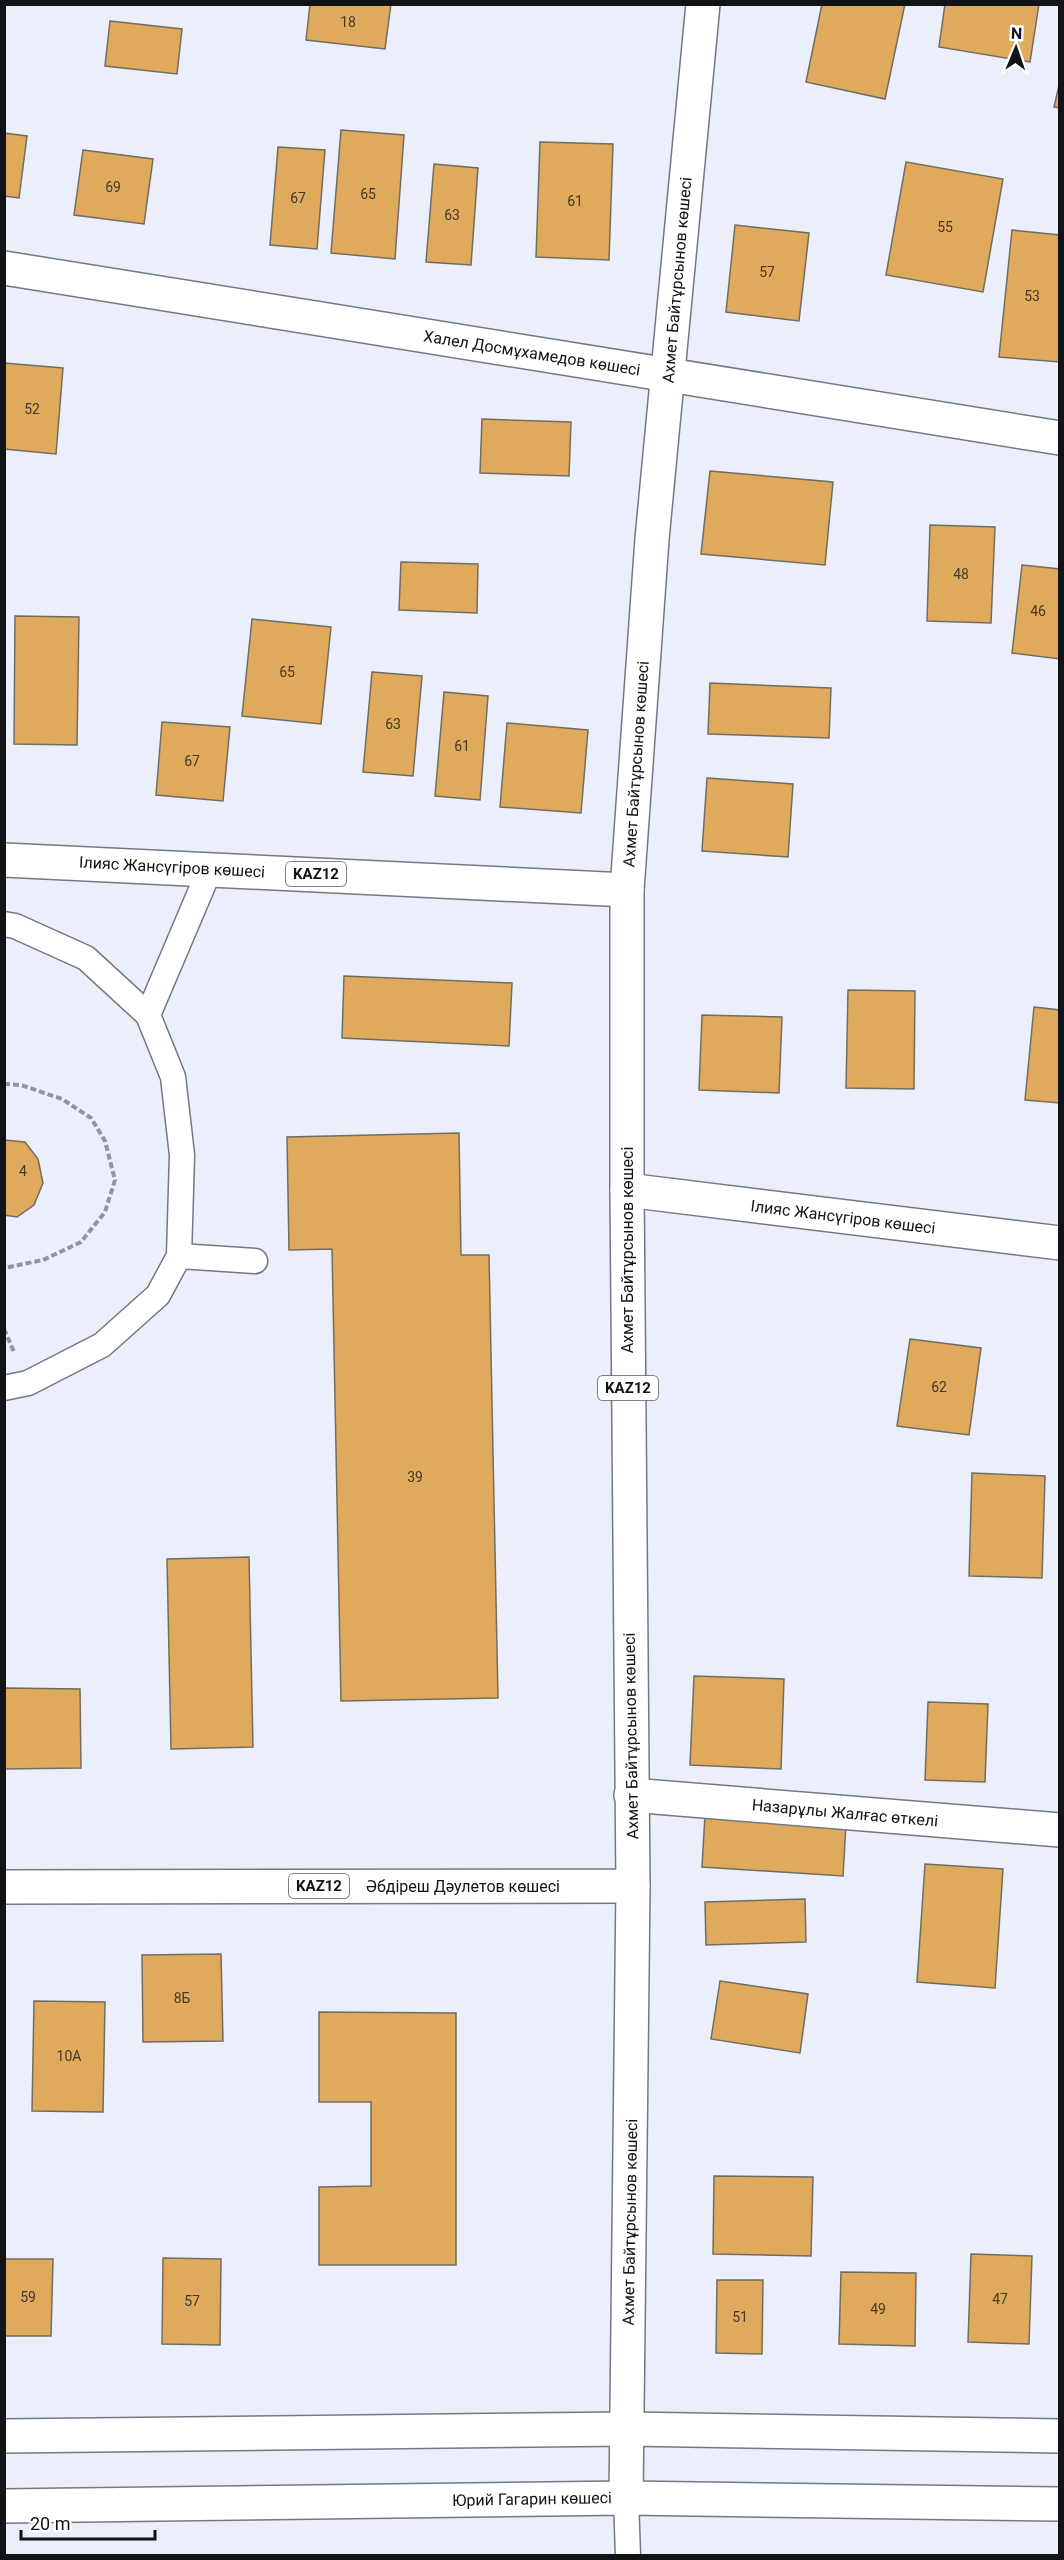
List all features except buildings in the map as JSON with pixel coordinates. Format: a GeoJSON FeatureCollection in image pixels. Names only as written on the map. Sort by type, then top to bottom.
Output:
{"type":"FeatureCollection","features":[{"type":"Feature","properties":{"kind":"street","name":"Ахмет Байтұрсынов көшесі"},"geometry":{"type":"LineString","coordinates":[[626,2498],[633,1886],[627,1190],[627,890],[652,539],[703,4]]}},
{"type":"Feature","properties":{"kind":"street","name":"Халел Досмұхамедов көшесі"},"geometry":{"type":"LineString","coordinates":[[4,268],[1059,438]]}},
{"type":"Feature","properties":{"kind":"street","name":"Ілияс Жансүгіров көшесі"},"geometry":{"type":"LineString","coordinates":[[4,860],[627,890]]}},
{"type":"Feature","properties":{"kind":"street","name":"Ілияс Жансүгіров көшесі"},"geometry":{"type":"LineString","coordinates":[[627,1190],[1059,1243]]}},
{"type":"Feature","properties":{"kind":"street","name":"Назарұлы Жалғас өткелі"},"geometry":{"type":"LineString","coordinates":[[631,1795],[1059,1830]]}},
{"type":"Feature","properties":{"kind":"street","name":"Әбдіреш Дәулетов көшесі"},"geometry":{"type":"LineString","coordinates":[[4,1887],[633,1886]]}},
{"type":"Feature","properties":{"kind":"street"},"geometry":{"type":"LineString","coordinates":[[4,2436],[628,2429],[1059,2436]]}},
{"type":"Feature","properties":{"kind":"street","name":"Юрий Гагарин көшесі"},"geometry":{"type":"LineString","coordinates":[[4,2506],[626,2498],[1059,2504]]}},
{"type":"Feature","properties":{"kind":"lane"},"geometry":{"type":"LineString","coordinates":[[148,1015],[210,869]]}},
{"type":"Feature","properties":{"kind":"lane"},"geometry":{"type":"LineString","coordinates":[[4,924],[15,926],[86,958],[148,1015],[173,1077],[182,1155],[179,1256],[158,1296],[102,1345],[28,1383],[4,1388]]}},
{"type":"Feature","properties":{"kind":"lane"},"geometry":{"type":"LineString","coordinates":[[179,1256],[255,1261]]}},
{"type":"Feature","properties":{"kind":"lane"},"geometry":{"type":"LineString","coordinates":[[626,2498],[627,2556]]}},
{"type":"Feature","properties":{"kind":"path"},"geometry":{"type":"LineString","coordinates":[[4,1084],[21,1085],[62,1099],[91,1118],[105,1142],[115,1179],[105,1212],[81,1242],[42,1260],[4,1268]]}}]}
